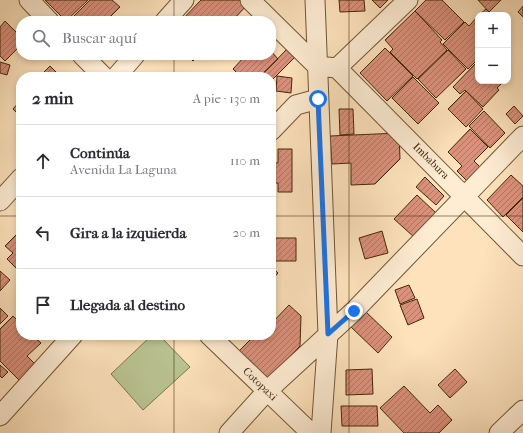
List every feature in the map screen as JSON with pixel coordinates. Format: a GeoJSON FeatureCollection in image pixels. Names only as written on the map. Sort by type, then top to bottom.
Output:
{"type":"FeatureCollection","features":[{"type":"Feature","properties":{"kind":"street"},"geometry":{"type":"LineString","coordinates":[[29,0],[44,16]]}},
{"type":"Feature","properties":{"kind":"street"},"geometry":{"type":"LineString","coordinates":[[170,16],[184,0]]}},
{"type":"Feature","properties":{"kind":"street"},"geometry":{"type":"LineString","coordinates":[[250,0],[266,16]]}},
{"type":"Feature","properties":{"kind":"street"},"geometry":{"type":"LineString","coordinates":[[314,0],[328,334],[321,433]]}},
{"type":"Feature","properties":{"kind":"street"},"geometry":{"type":"LineString","coordinates":[[276,26],[317,66],[337,68],[408,0]]}},
{"type":"Feature","properties":{"kind":"street"},"geometry":{"type":"LineString","coordinates":[[87,60],[99,72]]}},
{"type":"Feature","properties":{"kind":"street"},"geometry":{"type":"LineString","coordinates":[[120,72],[131,60]]}},
{"type":"Feature","properties":{"kind":"street","name":"Imbabura"},"geometry":{"type":"LineString","coordinates":[[337,68],[466,196],[523,256]]}},
{"type":"Feature","properties":{"kind":"street"},"geometry":{"type":"LineString","coordinates":[[276,126],[296,105],[318,99]]}},
{"type":"Feature","properties":{"kind":"street"},"geometry":{"type":"LineString","coordinates":[[229,433],[267,390],[354,311],[523,136]]}},
{"type":"Feature","properties":{"kind":"street"},"geometry":{"type":"LineString","coordinates":[[0,201],[16,183]]}},
{"type":"Feature","properties":{"kind":"street"},"geometry":{"type":"LineString","coordinates":[[0,416],[68,340]]}},
{"type":"Feature","properties":{"kind":"street","name":"Cotopaxi"},"geometry":{"type":"LineString","coordinates":[[214,340],[311,433]]}},
{"type":"Feature","properties":{"kind":"street"},"geometry":{"type":"LineString","coordinates":[[499,433],[523,410]]}},
{"type":"Feature","properties":{"kind":"green space"},"geometry":{"type":"Polygon","coordinates":[[[147,340],[164,340],[190,367],[143,410],[111,374],[147,340]]]}},
{"type":"Feature","properties":{"kind":"building"},"geometry":{"type":"Polygon","coordinates":[[[45,0],[88,0],[71,16],[61,16],[45,0]]]}},
{"type":"Feature","properties":{"kind":"building"},"geometry":{"type":"Polygon","coordinates":[[[90,0],[112,0],[120,7],[111,16],[74,16],[90,0]]]}},
{"type":"Feature","properties":{"kind":"building"},"geometry":{"type":"Polygon","coordinates":[[[201,0],[244,0],[248,4],[237,16],[186,16],[201,0]]]}},
{"type":"Feature","properties":{"kind":"building"},"geometry":{"type":"Polygon","coordinates":[[[339,0],[364,0],[365,11],[340,12],[339,0]]]}},
{"type":"Feature","properties":{"kind":"building"},"geometry":{"type":"Polygon","coordinates":[[[372,0],[388,0],[380,8],[372,0]]]}},
{"type":"Feature","properties":{"kind":"building"},"geometry":{"type":"Polygon","coordinates":[[[426,0],[442,0],[464,22],[445,40],[415,11],[426,0]]]}},
{"type":"Feature","properties":{"kind":"building"},"geometry":{"type":"Polygon","coordinates":[[[478,0],[501,0],[489,12],[478,0]]]}},
{"type":"Feature","properties":{"kind":"building"},"geometry":{"type":"Polygon","coordinates":[[[523,6],[523,17],[518,12],[523,6]]]}},
{"type":"Feature","properties":{"kind":"building"},"geometry":{"type":"Polygon","coordinates":[[[415,11],[442,40],[440,42],[447,50],[417,79],[390,52],[393,49],[385,40],[415,11]]]}},
{"type":"Feature","properties":{"kind":"building"},"geometry":{"type":"Polygon","coordinates":[[[475,19],[475,62],[468,69],[443,44],[465,22],[469,26],[475,19]]]}},
{"type":"Feature","properties":{"kind":"building"},"geometry":{"type":"Polygon","coordinates":[[[5,21],[16,32],[16,50],[5,61],[0,56],[0,27],[5,21]]]}},
{"type":"Feature","properties":{"kind":"building"},"geometry":{"type":"Polygon","coordinates":[[[385,48],[413,76],[387,101],[360,73],[385,48]]]}},
{"type":"Feature","properties":{"kind":"building"},"geometry":{"type":"Polygon","coordinates":[[[287,49],[295,57],[276,76],[276,72],[265,72],[287,49]]]}},
{"type":"Feature","properties":{"kind":"building"},"geometry":{"type":"Polygon","coordinates":[[[448,50],[466,69],[436,98],[418,79],[448,50]]]}},
{"type":"Feature","properties":{"kind":"building"},"geometry":{"type":"Polygon","coordinates":[[[276,57],[278,59],[264,72],[236,72],[233,69],[241,60],[276,60],[276,57]]]}},
{"type":"Feature","properties":{"kind":"building"},"geometry":{"type":"Polygon","coordinates":[[[0,62],[10,65],[7,75],[0,73],[0,62]]]}},
{"type":"Feature","properties":{"kind":"building"},"geometry":{"type":"Polygon","coordinates":[[[475,64],[475,84],[501,84],[497,88],[499,90],[483,107],[465,90],[460,94],[453,87],[475,64]]]}},
{"type":"Feature","properties":{"kind":"building"},"geometry":{"type":"Polygon","coordinates":[[[50,66],[56,72],[44,72],[50,66]]]}},
{"type":"Feature","properties":{"kind":"building"},"geometry":{"type":"Polygon","coordinates":[[[277,76],[292,78],[291,93],[276,91],[277,76]]]}},
{"type":"Feature","properties":{"kind":"building"},"geometry":{"type":"Polygon","coordinates":[[[413,77],[439,103],[418,124],[392,98],[413,77]]]}},
{"type":"Feature","properties":{"kind":"building"},"geometry":{"type":"Polygon","coordinates":[[[466,91],[483,109],[466,127],[448,109],[466,91]]]}},
{"type":"Feature","properties":{"kind":"building"},"geometry":{"type":"Polygon","coordinates":[[[514,106],[523,116],[515,124],[506,114],[514,106]]]}},
{"type":"Feature","properties":{"kind":"building"},"geometry":{"type":"Polygon","coordinates":[[[339,109],[353,109],[354,134],[340,135],[339,109]]]}},
{"type":"Feature","properties":{"kind":"building"},"geometry":{"type":"Polygon","coordinates":[[[484,111],[505,133],[490,148],[469,126],[484,111]]]}},
{"type":"Feature","properties":{"kind":"building"},"geometry":{"type":"Polygon","coordinates":[[[470,129],[488,147],[474,161],[481,168],[468,182],[457,171],[462,166],[448,152],[470,129]]]}},
{"type":"Feature","properties":{"kind":"building"},"geometry":{"type":"Polygon","coordinates":[[[399,133],[400,159],[375,184],[351,185],[351,163],[332,164],[330,136],[399,133]]]}},
{"type":"Feature","properties":{"kind":"building"},"geometry":{"type":"Polygon","coordinates":[[[278,149],[292,149],[292,192],[278,192],[278,183],[276,183],[276,163],[278,163],[278,149]]]}},
{"type":"Feature","properties":{"kind":"building"},"geometry":{"type":"Polygon","coordinates":[[[511,175],[523,186],[523,197],[503,217],[487,200],[511,175]]]}},
{"type":"Feature","properties":{"kind":"building"},"geometry":{"type":"Polygon","coordinates":[[[425,177],[444,196],[436,205],[416,187],[425,177]]]}},
{"type":"Feature","properties":{"kind":"building"},"geometry":{"type":"Polygon","coordinates":[[[417,195],[436,213],[414,237],[394,219],[417,195]]]}},
{"type":"Feature","properties":{"kind":"building"},"geometry":{"type":"Polygon","coordinates":[[[523,198],[523,232],[506,215],[523,198]]]}},
{"type":"Feature","properties":{"kind":"building"},"geometry":{"type":"Polygon","coordinates":[[[382,231],[388,253],[365,259],[359,238],[382,231]]]}},
{"type":"Feature","properties":{"kind":"building"},"geometry":{"type":"Polygon","coordinates":[[[16,235],[16,268],[7,259],[13,253],[5,246],[16,235]]]}},
{"type":"Feature","properties":{"kind":"building"},"geometry":{"type":"Polygon","coordinates":[[[276,238],[296,238],[296,261],[276,261],[276,238]]]}},
{"type":"Feature","properties":{"kind":"building"},"geometry":{"type":"Polygon","coordinates":[[[0,271],[10,280],[0,291],[0,271]]]}},
{"type":"Feature","properties":{"kind":"building"},"geometry":{"type":"Polygon","coordinates":[[[409,285],[415,298],[400,304],[395,290],[409,285]]]}},
{"type":"Feature","properties":{"kind":"building"},"geometry":{"type":"Polygon","coordinates":[[[417,299],[424,318],[408,325],[400,305],[417,299]]]}},
{"type":"Feature","properties":{"kind":"building"},"geometry":{"type":"Polygon","coordinates":[[[289,305],[301,316],[300,346],[267,380],[238,352],[250,340],[276,340],[276,319],[289,305]]]}},
{"type":"Feature","properties":{"kind":"building"},"geometry":{"type":"Polygon","coordinates":[[[0,308],[8,316],[0,324],[0,308]]]}},
{"type":"Feature","properties":{"kind":"building"},"geometry":{"type":"Polygon","coordinates":[[[364,310],[392,337],[378,353],[350,326],[364,310]]]}},
{"type":"Feature","properties":{"kind":"building"},"geometry":{"type":"Polygon","coordinates":[[[13,316],[16,319],[16,340],[38,340],[41,343],[27,356],[35,364],[19,380],[0,361],[0,329],[13,316]]]}},
{"type":"Feature","properties":{"kind":"building"},"geometry":{"type":"Polygon","coordinates":[[[0,365],[8,372],[2,378],[0,376],[0,365]]]}},
{"type":"Feature","properties":{"kind":"building"},"geometry":{"type":"Polygon","coordinates":[[[372,369],[373,394],[346,395],[346,370],[372,369]]]}},
{"type":"Feature","properties":{"kind":"building"},"geometry":{"type":"Polygon","coordinates":[[[455,369],[467,382],[450,398],[438,385],[455,369]]]}},
{"type":"Feature","properties":{"kind":"building"},"geometry":{"type":"Polygon","coordinates":[[[404,386],[430,413],[438,405],[452,420],[439,433],[404,433],[380,408],[404,386]]]}},
{"type":"Feature","properties":{"kind":"building"},"geometry":{"type":"Polygon","coordinates":[[[341,406],[377,406],[378,426],[342,426],[341,406]]]}},
{"type":"Feature","properties":{"kind":"route"},"geometry":{"type":"LineString","coordinates":[[318,99],[328,334],[354,311]]}}]}
